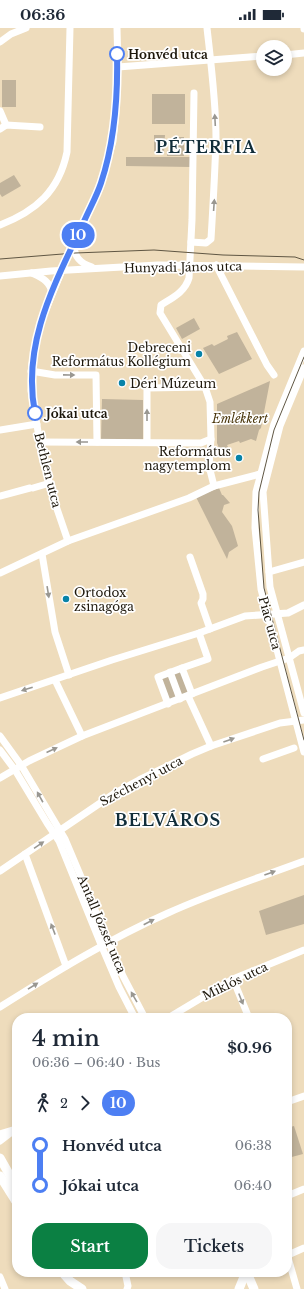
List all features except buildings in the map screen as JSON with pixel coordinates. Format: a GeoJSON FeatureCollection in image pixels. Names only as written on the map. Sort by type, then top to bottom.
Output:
{"type":"FeatureCollection","features":[{"type":"Feature","properties":{"kind":"main road"},"geometry":{"type":"LineString","coordinates":[[0,1135],[12,1131]]}},
{"type":"Feature","properties":{"kind":"main road"},"geometry":{"type":"LineString","coordinates":[[0,1158],[2,1165],[12,1180]]}},
{"type":"Feature","properties":{"kind":"main road"},"geometry":{"type":"LineString","coordinates":[[0,1176],[3,1184],[12,1196]]}},
{"type":"Feature","properties":{"kind":"main road"},"geometry":{"type":"LineString","coordinates":[[66,1277],[82,1289]]}},
{"type":"Feature","properties":{"kind":"main road"},"geometry":{"type":"LineString","coordinates":[[72,1277],[82,1289]]}},
{"type":"Feature","properties":{"kind":"main road"},"geometry":{"type":"LineString","coordinates":[[239,1289],[245,1277]]}},
{"type":"Feature","properties":{"kind":"main road"},"geometry":{"type":"LineString","coordinates":[[249,1277],[254,1289]]}},
{"type":"Feature","properties":{"kind":"street"},"geometry":{"type":"LineString","coordinates":[[0,37],[15,28]]}},
{"type":"Feature","properties":{"kind":"street"},"geometry":{"type":"LineString","coordinates":[[0,42],[11,34],[26,28]]}},
{"type":"Feature","properties":{"kind":"street"},"geometry":{"type":"LineString","coordinates":[[0,225],[10,221],[41,202],[62,171],[67,152],[70,28]]}},
{"type":"Feature","properties":{"kind":"street","name":"Bethlen utca"},"geometry":{"type":"LineString","coordinates":[[68,541],[43,460],[31,391],[31,371],[38,331],[61,271],[101,184],[113,141],[118,67],[117,28]]}},
{"type":"Feature","properties":{"kind":"street"},"geometry":{"type":"LineString","coordinates":[[191,242],[206,243],[211,239],[215,182],[216,137],[211,60],[207,28]]}},
{"type":"Feature","properties":{"kind":"street"},"geometry":{"type":"LineString","coordinates":[[292,55],[304,54]]}},
{"type":"Feature","properties":{"kind":"street"},"geometry":{"type":"LineString","coordinates":[[118,67],[256,57]]}},
{"type":"Feature","properties":{"kind":"street"},"geometry":{"type":"LineString","coordinates":[[194,93],[191,242],[188,281],[183,290],[161,305],[160,313],[205,388],[210,402],[211,439],[209,466],[214,486]]}},
{"type":"Feature","properties":{"kind":"street"},"geometry":{"type":"LineString","coordinates":[[0,111],[3,127],[40,127]]}},
{"type":"Feature","properties":{"kind":"street"},"geometry":{"type":"LineString","coordinates":[[74,242],[74,253],[77,258],[96,269]]}},
{"type":"Feature","properties":{"kind":"street","name":"Hunyadi János utca"},"geometry":{"type":"LineString","coordinates":[[0,276],[158,265],[304,267]]}},
{"type":"Feature","properties":{"kind":"street"},"geometry":{"type":"LineString","coordinates":[[216,265],[267,365],[274,375]]}},
{"type":"Feature","properties":{"kind":"street"},"geometry":{"type":"LineString","coordinates":[[32,273],[48,282],[52,293]]}},
{"type":"Feature","properties":{"kind":"street"},"geometry":{"type":"LineString","coordinates":[[259,492],[277,425],[304,351]]}},
{"type":"Feature","properties":{"kind":"street"},"geometry":{"type":"LineString","coordinates":[[277,425],[300,388],[304,368]]}},
{"type":"Feature","properties":{"kind":"street"},"geometry":{"type":"LineString","coordinates":[[31,371],[55,375],[96,375],[97,442]]}},
{"type":"Feature","properties":{"kind":"street"},"geometry":{"type":"LineString","coordinates":[[147,442],[147,388],[205,388]]}},
{"type":"Feature","properties":{"kind":"street"},"geometry":{"type":"LineString","coordinates":[[0,430],[37,424]]}},
{"type":"Feature","properties":{"kind":"street"},"geometry":{"type":"LineString","coordinates":[[40,442],[200,443],[211,439]]}},
{"type":"Feature","properties":{"kind":"street"},"geometry":{"type":"LineString","coordinates":[[0,573],[68,541],[189,498],[214,486],[263,475]]}},
{"type":"Feature","properties":{"kind":"street"},"geometry":{"type":"LineString","coordinates":[[0,496],[50,483]]}},
{"type":"Feature","properties":{"kind":"street","name":"Piac utca"},"geometry":{"type":"LineString","coordinates":[[259,492],[270,587],[304,713]]}},
{"type":"Feature","properties":{"kind":"street","name":"Piac utca"},"geometry":{"type":"LineString","coordinates":[[259,492],[255,528],[260,589],[304,752]]}},
{"type":"Feature","properties":{"kind":"street"},"geometry":{"type":"LineString","coordinates":[[42,554],[55,632],[68,675]]}},
{"type":"Feature","properties":{"kind":"street"},"geometry":{"type":"LineString","coordinates":[[190,557],[203,594],[204,598],[201,603],[210,629]]}},
{"type":"Feature","properties":{"kind":"street"},"geometry":{"type":"LineString","coordinates":[[269,572],[304,562]]}},
{"type":"Feature","properties":{"kind":"street"},"geometry":{"type":"LineString","coordinates":[[0,698],[199,633],[245,616],[288,613],[304,605]]}},
{"type":"Feature","properties":{"kind":"street"},"geometry":{"type":"LineString","coordinates":[[168,704],[158,677],[208,659],[199,633]]}},
{"type":"Feature","properties":{"kind":"street"},"geometry":{"type":"LineString","coordinates":[[0,778],[22,765],[82,736],[289,658],[302,651]]}},
{"type":"Feature","properties":{"kind":"street"},"geometry":{"type":"LineString","coordinates":[[182,668],[190,695],[211,746]]}},
{"type":"Feature","properties":{"kind":"street"},"geometry":{"type":"LineString","coordinates":[[170,672],[180,699]]}},
{"type":"Feature","properties":{"kind":"street"},"geometry":{"type":"LineString","coordinates":[[55,680],[82,736]]}},
{"type":"Feature","properties":{"kind":"street","name":"Széchenyi utca"},"geometry":{"type":"LineString","coordinates":[[0,871],[115,793],[192,754],[211,746],[280,723],[304,720]]}},
{"type":"Feature","properties":{"kind":"street"},"geometry":{"type":"LineString","coordinates":[[0,736],[22,765],[57,832]]}},
{"type":"Feature","properties":{"kind":"street"},"geometry":{"type":"LineString","coordinates":[[263,759],[292,749]]}},
{"type":"Feature","properties":{"kind":"street"},"geometry":{"type":"LineString","coordinates":[[0,750],[57,832]]}},
{"type":"Feature","properties":{"kind":"street","name":"Antall József utca"},"geometry":{"type":"LineString","coordinates":[[57,832],[65,839],[71,850],[131,993],[142,1013]]}},
{"type":"Feature","properties":{"kind":"street","name":"Antall József utca"},"geometry":{"type":"LineString","coordinates":[[57,832],[59,842],[102,947],[119,987],[132,1013]]}},
{"type":"Feature","properties":{"kind":"street"},"geometry":{"type":"LineString","coordinates":[[25,854],[66,966]]}},
{"type":"Feature","properties":{"kind":"street"},"geometry":{"type":"LineString","coordinates":[[0,1007],[66,966],[167,914],[220,892],[304,861]]}},
{"type":"Feature","properties":{"kind":"street","name":"Miklós utca"},"geometry":{"type":"LineString","coordinates":[[177,1013],[233,980],[304,950]]}},
{"type":"Feature","properties":{"kind":"street"},"geometry":{"type":"LineString","coordinates":[[233,980],[247,1013]]}},
{"type":"Feature","properties":{"kind":"street"},"geometry":{"type":"LineString","coordinates":[[292,1100],[304,1096]]}},
{"type":"Feature","properties":{"kind":"street"},"geometry":{"type":"LineString","coordinates":[[0,1141],[12,1132]]}},
{"type":"Feature","properties":{"kind":"street"},"geometry":{"type":"LineString","coordinates":[[292,1194],[304,1189]]}},
{"type":"Feature","properties":{"kind":"street"},"geometry":{"type":"LineString","coordinates":[[292,1253],[304,1248]]}},
{"type":"Feature","properties":{"kind":"street"},"geometry":{"type":"LineString","coordinates":[[292,1272],[297,1289]]}},
{"type":"Feature","properties":{"kind":"street"},"geometry":{"type":"LineString","coordinates":[[0,1277],[5,1289]]}},
{"type":"Feature","properties":{"kind":"street"},"geometry":{"type":"LineString","coordinates":[[126,1277],[128,1286],[127,1289]]}},
{"type":"Feature","properties":{"kind":"street"},"geometry":{"type":"LineString","coordinates":[[248,1277],[249,1289]]}},
{"type":"Feature","properties":{"kind":"green space"},"geometry":{"type":"Polygon","coordinates":[[[2,80],[16,80],[16,107],[2,107],[2,80]]]}},
{"type":"Feature","properties":{"kind":"green space"},"geometry":{"type":"Polygon","coordinates":[[[152,94],[185,94],[185,124],[152,124],[152,94]]]}},
{"type":"Feature","properties":{"kind":"green space"},"geometry":{"type":"Polygon","coordinates":[[[154,135],[165,135],[164,152],[154,152],[154,135]]]}},
{"type":"Feature","properties":{"kind":"green space"},"geometry":{"type":"Polygon","coordinates":[[[175,137],[184,137],[184,156],[167,156],[167,151],[170,149],[175,137]]]}},
{"type":"Feature","properties":{"kind":"green space"},"geometry":{"type":"Polygon","coordinates":[[[126,157],[190,157],[190,167],[126,166],[126,157]]]}},
{"type":"Feature","properties":{"kind":"green space"},"geometry":{"type":"Polygon","coordinates":[[[14,175],[21,186],[2,197],[0,194],[0,183],[14,175]]]}},
{"type":"Feature","properties":{"kind":"green space"},"geometry":{"type":"Polygon","coordinates":[[[194,318],[200,329],[182,339],[176,328],[194,318]]]}},
{"type":"Feature","properties":{"kind":"green space"},"geometry":{"type":"Polygon","coordinates":[[[237,332],[252,359],[219,374],[203,348],[212,344],[214,346],[228,339],[227,336],[237,332]]]}},
{"type":"Feature","properties":{"kind":"green space","name":"Emlékkert"},"geometry":{"type":"Polygon","coordinates":[[[270,381],[261,428],[256,441],[251,439],[240,443],[239,441],[227,445],[228,447],[220,451],[217,443],[217,404],[270,381]]]}},
{"type":"Feature","properties":{"kind":"green space"},"geometry":{"type":"Polygon","coordinates":[[[102,399],[143,400],[143,440],[101,440],[102,399]]]}},
{"type":"Feature","properties":{"kind":"green space"},"geometry":{"type":"Polygon","coordinates":[[[219,488],[222,495],[230,503],[224,505],[222,512],[232,526],[238,546],[229,552],[227,559],[196,497],[219,488]]]}},
{"type":"Feature","properties":{"kind":"green space"},"geometry":{"type":"Polygon","coordinates":[[[182,668],[192,694],[168,704],[158,677],[182,668]]]}},
{"type":"Feature","properties":{"kind":"green space"},"geometry":{"type":"Polygon","coordinates":[[[304,895],[304,924],[266,935],[259,911],[304,895]]]}},
{"type":"Feature","properties":{"kind":"green space"},"geometry":{"type":"Polygon","coordinates":[[[294,1126],[303,1154],[292,1157],[292,1127],[294,1126]]]}},
{"type":"Feature","properties":{"kind":"tram line"},"geometry":{"type":"LineString","coordinates":[[0,259],[75,253],[154,250],[223,255],[295,257],[304,260]]}},
{"type":"Feature","properties":{"kind":"tram line"},"geometry":{"type":"LineString","coordinates":[[304,357],[274,430],[259,492],[258,510],[264,588],[304,740]]}},
{"type":"Feature","properties":{"kind":"bus line","name":"10"},"geometry":{"type":"LineString","coordinates":[[35,413],[31,391],[31,371],[36,338],[61,271],[101,184],[113,141],[118,74],[117,54]]}},
{"type":"Feature","properties":{"kind":"place","name":"Honvéd utca"},"geometry":{"type":"Point","coordinates":[117,54]}},
{"type":"Feature","properties":{"kind":"place","name":"Debreceni Református Kollégium"},"geometry":{"type":"Point","coordinates":[199,354]}},
{"type":"Feature","properties":{"kind":"place","name":"Déri Múzeum"},"geometry":{"type":"Point","coordinates":[122,383]}},
{"type":"Feature","properties":{"kind":"place","name":"Jókai utca"},"geometry":{"type":"Point","coordinates":[35,413]}},
{"type":"Feature","properties":{"kind":"place","name":"Református nagytemplom"},"geometry":{"type":"Point","coordinates":[239,458]}},
{"type":"Feature","properties":{"kind":"place","name":"Ortodox zsinagóga"},"geometry":{"type":"Point","coordinates":[66,599]}},
{"type":"Feature","properties":{"kind":"district","name":"PÉTERFIA"},"geometry":{"type":"Point","coordinates":[206,147]}},
{"type":"Feature","properties":{"kind":"district","name":"BELVÁROS"},"geometry":{"type":"Point","coordinates":[168,820]}}]}
